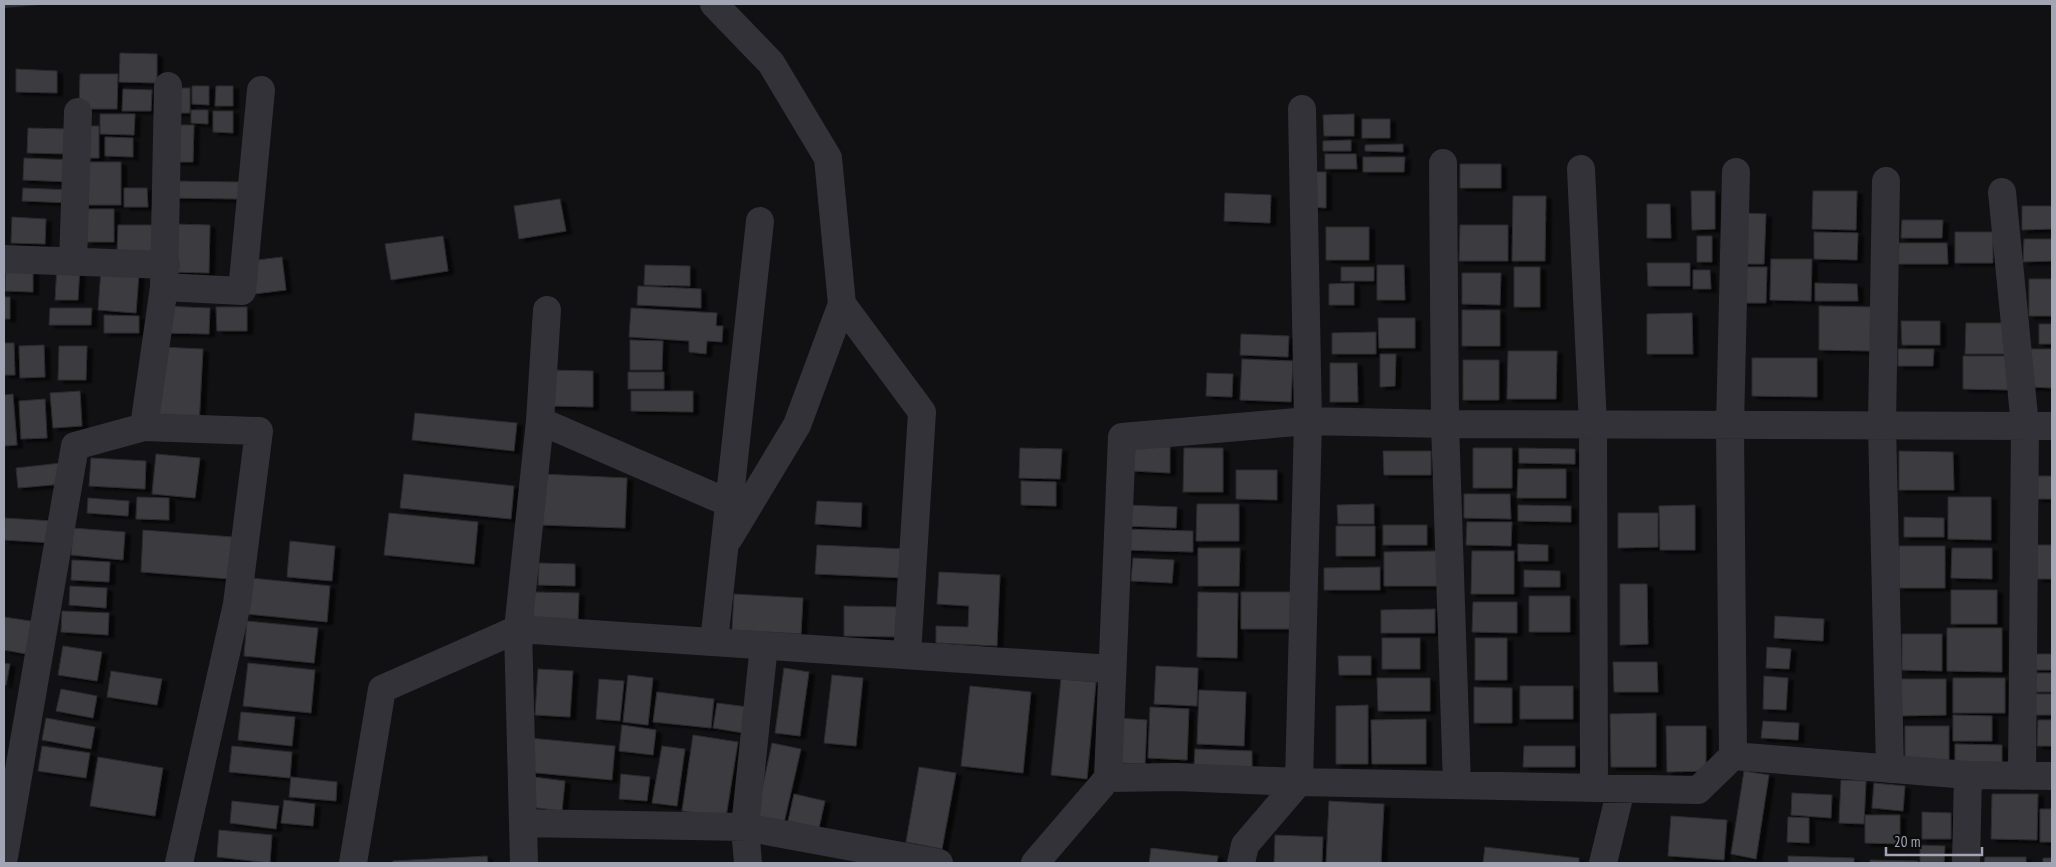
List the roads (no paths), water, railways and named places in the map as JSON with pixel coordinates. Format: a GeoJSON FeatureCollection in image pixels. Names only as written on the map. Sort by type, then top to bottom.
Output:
{"type":"FeatureCollection","features":[{"type":"Feature","properties":{"kind":"street"},"geometry":{"type":"LineString","coordinates":[[714,4],[771,63],[828,158],[842,304],[797,425],[724,545]]}},
{"type":"Feature","properties":{"kind":"street"},"geometry":{"type":"LineString","coordinates":[[144,427],[165,276],[168,86]]}},
{"type":"Feature","properties":{"kind":"street"},"geometry":{"type":"LineString","coordinates":[[4,259],[73,262],[165,276],[242,291],[261,90]]}},
{"type":"Feature","properties":{"kind":"street"},"geometry":{"type":"LineString","coordinates":[[1241,863],[1245,845],[1299,782],[1308,421],[1302,109]]}},
{"type":"Feature","properties":{"kind":"street"},"geometry":{"type":"LineString","coordinates":[[73,262],[78,112]]}},
{"type":"Feature","properties":{"kind":"street"},"geometry":{"type":"LineString","coordinates":[[1443,163],[1445,424],[1457,785]]}},
{"type":"Feature","properties":{"kind":"street"},"geometry":{"type":"LineString","coordinates":[[1580,168],[1593,425],[1594,788]]}},
{"type":"Feature","properties":{"kind":"street"},"geometry":{"type":"LineString","coordinates":[[1108,778],[1177,776],[1299,782],[1698,790],[1733,756],[1730,426],[1736,172]]}},
{"type":"Feature","properties":{"kind":"street"},"geometry":{"type":"LineString","coordinates":[[1886,181],[1882,425],[1890,769]]}},
{"type":"Feature","properties":{"kind":"street"},"geometry":{"type":"LineString","coordinates":[[2002,192],[2025,426],[2022,776]]}},
{"type":"Feature","properties":{"kind":"street"},"geometry":{"type":"LineString","coordinates":[[714,642],[760,221]]}},
{"type":"Feature","properties":{"kind":"street"},"geometry":{"type":"LineString","coordinates":[[842,304],[922,412],[907,655]]}},
{"type":"Feature","properties":{"kind":"street"},"geometry":{"type":"LineString","coordinates":[[524,863],[518,629],[540,421],[547,310]]}},
{"type":"Feature","properties":{"kind":"street"},"geometry":{"type":"LineString","coordinates":[[540,421],[729,503]]}},
{"type":"Feature","properties":{"kind":"street"},"geometry":{"type":"LineString","coordinates":[[1035,863],[1108,778],[1122,437],[1308,421],[1730,426],[2052,426]]}},
{"type":"Feature","properties":{"kind":"street"},"geometry":{"type":"LineString","coordinates":[[4,857],[75,446],[144,427],[259,431],[237,604],[179,863]]}},
{"type":"Feature","properties":{"kind":"street"},"geometry":{"type":"LineString","coordinates":[[353,863],[382,689],[518,629],[1112,669]]}},
{"type":"Feature","properties":{"kind":"street"},"geometry":{"type":"LineString","coordinates":[[748,863],[745,827],[764,645]]}},
{"type":"Feature","properties":{"kind":"street"},"geometry":{"type":"LineString","coordinates":[[1733,756],[1968,775],[2052,776]]}},
{"type":"Feature","properties":{"kind":"street"},"geometry":{"type":"LineString","coordinates":[[1966,863],[1968,775]]}},
{"type":"Feature","properties":{"kind":"street"},"geometry":{"type":"LineString","coordinates":[[1603,863],[1621,788]]}},
{"type":"Feature","properties":{"kind":"street"},"geometry":{"type":"LineString","coordinates":[[523,823],[745,827],[939,863]]}}]}
